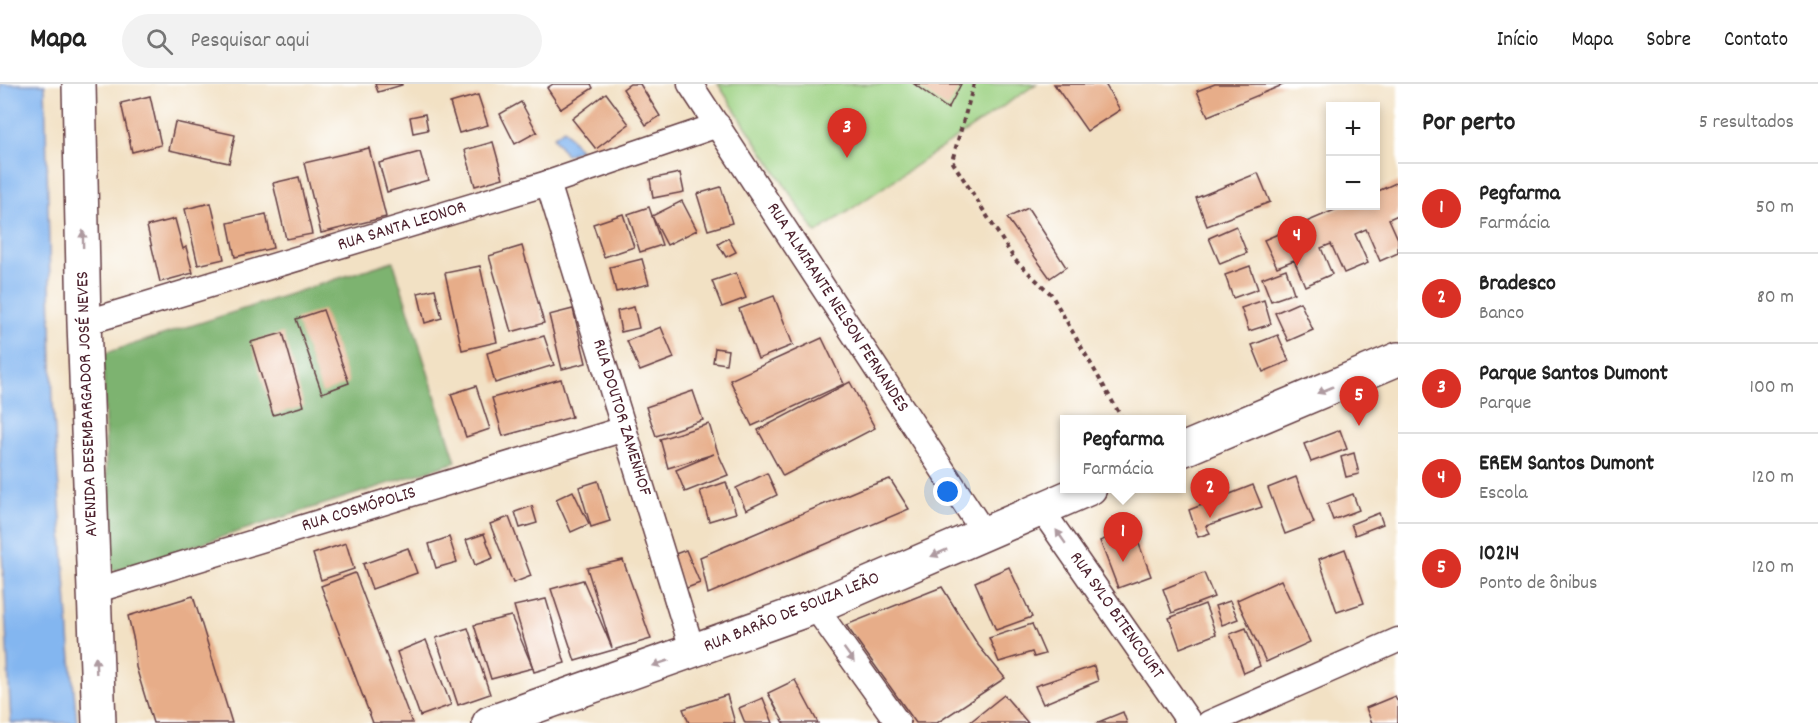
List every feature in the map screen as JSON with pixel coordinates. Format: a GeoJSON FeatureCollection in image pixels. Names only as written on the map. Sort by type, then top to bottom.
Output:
{"type":"FeatureCollection","features":[{"type":"Feature","properties":{"kind":"main road","name":"AVENIDA DESEMBARGADOR JOSÉ NEVES"},"geometry":{"type":"LineString","coordinates":[[80,84],[84,323],[99,723]]}},
{"type":"Feature","properties":{"kind":"main road"},"geometry":{"type":"LineString","coordinates":[[1186,448],[1398,358]]}},
{"type":"Feature","properties":{"kind":"main road","name":"RUA BARÃO DE SOUZA LEÃO"},"geometry":{"type":"LineString","coordinates":[[489,723],[815,607],[1080,493]]}},
{"type":"Feature","properties":{"kind":"street","name":"RUA ALMIRANTE NELSON FERNANDES"},"geometry":{"type":"LineString","coordinates":[[690,84],[984,533]]}},
{"type":"Feature","properties":{"kind":"street","name":"RUA SANTA LEONOR"},"geometry":{"type":"LineString","coordinates":[[84,323],[548,183],[718,125]]}},
{"type":"Feature","properties":{"kind":"street","name":"RUA DOUTOR ZAMENHOF"},"geometry":{"type":"LineString","coordinates":[[548,183],[693,652]]}},
{"type":"Feature","properties":{"kind":"street","name":"RUA COSMÓPOLIS"},"geometry":{"type":"LineString","coordinates":[[94,591],[624,429]]}},
{"type":"Feature","properties":{"kind":"street","name":"RUA SYLO BITENCOURT"},"geometry":{"type":"LineString","coordinates":[[1041,509],[1190,723]]}},
{"type":"Feature","properties":{"kind":"street"},"geometry":{"type":"LineString","coordinates":[[815,607],[898,723]]}},
{"type":"Feature","properties":{"kind":"street"},"geometry":{"type":"LineString","coordinates":[[1209,723],[1398,640]]}},
{"type":"Feature","properties":{"kind":"path"},"geometry":{"type":"LineString","coordinates":[[974,84],[952,161],[1015,260],[1051,294],[1120,415]]}},
{"type":"Feature","properties":{"kind":"green space"},"geometry":{"type":"Polygon","coordinates":[[[718,84],[1036,84],[816,233],[718,84]]]}},
{"type":"Feature","properties":{"kind":"green space"},"geometry":{"type":"Polygon","coordinates":[[[393,261],[456,462],[115,571],[109,566],[103,354],[393,261]]]}},
{"type":"Feature","properties":{"kind":"water"},"geometry":{"type":"Polygon","coordinates":[[[0,84],[45,84],[53,404],[77,723],[11,723],[0,513],[0,84]]]}},
{"type":"Feature","properties":{"kind":"water"},"geometry":{"type":"Polygon","coordinates":[[[564,129],[580,150],[566,155],[553,137],[564,129]]]}},
{"type":"Feature","properties":{"kind":"building"},"geometry":{"type":"Polygon","coordinates":[[[375,84],[402,84],[402,85],[378,92],[375,84]]]}},
{"type":"Feature","properties":{"kind":"building"},"geometry":{"type":"Polygon","coordinates":[[[553,84],[591,84],[593,88],[561,109],[547,88],[553,84]]]}},
{"type":"Feature","properties":{"kind":"building"},"geometry":{"type":"Polygon","coordinates":[[[630,84],[640,84],[660,116],[646,125],[623,89],[630,84]]]}},
{"type":"Feature","properties":{"kind":"building"},"geometry":{"type":"Polygon","coordinates":[[[914,84],[961,84],[948,109],[914,84]]]}},
{"type":"Feature","properties":{"kind":"building"},"geometry":{"type":"Polygon","coordinates":[[[1054,84],[1105,84],[1120,110],[1087,131],[1054,84]]]}},
{"type":"Feature","properties":{"kind":"building"},"geometry":{"type":"Polygon","coordinates":[[[1215,84],[1285,84],[1208,116],[1197,91],[1215,84]]]}},
{"type":"Feature","properties":{"kind":"building"},"geometry":{"type":"Polygon","coordinates":[[[606,93],[629,124],[596,149],[572,119],[606,93]]]}},
{"type":"Feature","properties":{"kind":"building"},"geometry":{"type":"Polygon","coordinates":[[[478,95],[488,125],[459,133],[450,103],[478,95]]]}},
{"type":"Feature","properties":{"kind":"building"},"geometry":{"type":"Polygon","coordinates":[[[150,96],[161,145],[132,152],[121,103],[150,96]]]}},
{"type":"Feature","properties":{"kind":"building"},"geometry":{"type":"Polygon","coordinates":[[[521,102],[537,132],[515,144],[500,114],[521,102]]]}},
{"type":"Feature","properties":{"kind":"building"},"geometry":{"type":"Polygon","coordinates":[[[425,114],[428,130],[413,133],[410,117],[425,114]]]}},
{"type":"Feature","properties":{"kind":"building"},"geometry":{"type":"Polygon","coordinates":[[[175,122],[235,135],[229,163],[169,150],[175,122]]]}},
{"type":"Feature","properties":{"kind":"building"},"geometry":{"type":"Polygon","coordinates":[[[493,142],[503,178],[475,186],[465,150],[493,142]]]}},
{"type":"Feature","properties":{"kind":"building"},"geometry":{"type":"Polygon","coordinates":[[[369,148],[386,217],[321,233],[304,163],[369,148]]]}},
{"type":"Feature","properties":{"kind":"building"},"geometry":{"type":"Polygon","coordinates":[[[420,152],[428,180],[387,192],[379,163],[420,152]]]}},
{"type":"Feature","properties":{"kind":"building"},"geometry":{"type":"Polygon","coordinates":[[[680,173],[684,192],[653,198],[650,179],[680,173]]]}},
{"type":"Feature","properties":{"kind":"building"},"geometry":{"type":"Polygon","coordinates":[[[1258,173],[1270,202],[1207,226],[1196,198],[1258,173]]]}},
{"type":"Feature","properties":{"kind":"building"},"geometry":{"type":"Polygon","coordinates":[[[299,177],[312,234],[286,239],[273,183],[299,177]]]}},
{"type":"Feature","properties":{"kind":"building"},"geometry":{"type":"Polygon","coordinates":[[[1398,182],[1398,215],[1389,219],[1398,239],[1398,253],[1380,261],[1366,229],[1355,234],[1368,263],[1344,273],[1331,244],[1321,248],[1332,274],[1305,286],[1294,260],[1277,267],[1264,240],[1335,210],[1380,210],[1380,190],[1398,182]]]}},
{"type":"Feature","properties":{"kind":"building"},"geometry":{"type":"Polygon","coordinates":[[[721,187],[732,223],[708,230],[697,194],[721,187]]]}},
{"type":"Feature","properties":{"kind":"building"},"geometry":{"type":"Polygon","coordinates":[[[682,201],[697,230],[667,245],[652,216],[682,201]]]}},
{"type":"Feature","properties":{"kind":"building"},"geometry":{"type":"Polygon","coordinates":[[[211,203],[224,259],[198,265],[185,209],[211,203]]]}},
{"type":"Feature","properties":{"kind":"building"},"geometry":{"type":"Polygon","coordinates":[[[649,207],[662,245],[640,252],[628,214],[649,207]]]}},
{"type":"Feature","properties":{"kind":"building"},"geometry":{"type":"Polygon","coordinates":[[[1028,208],[1066,267],[1050,278],[1007,218],[1028,208]]]}},
{"type":"Feature","properties":{"kind":"building"},"geometry":{"type":"Polygon","coordinates":[[[266,214],[273,248],[235,257],[228,223],[266,214]]]}},
{"type":"Feature","properties":{"kind":"building"},"geometry":{"type":"Polygon","coordinates":[[[623,214],[634,247],[604,257],[593,224],[623,214]]]}},
{"type":"Feature","properties":{"kind":"building"},"geometry":{"type":"Polygon","coordinates":[[[175,219],[183,249],[186,247],[193,273],[160,282],[147,226],[175,219]]]}},
{"type":"Feature","properties":{"kind":"building"},"geometry":{"type":"Polygon","coordinates":[[[1236,226],[1247,253],[1220,264],[1209,238],[1236,226]]]}},
{"type":"Feature","properties":{"kind":"building"},"geometry":{"type":"Polygon","coordinates":[[[728,238],[736,252],[726,257],[718,244],[728,238]]]}},
{"type":"Feature","properties":{"kind":"building"},"geometry":{"type":"Polygon","coordinates":[[[522,246],[544,323],[511,332],[489,256],[522,246]]]}},
{"type":"Feature","properties":{"kind":"building"},"geometry":{"type":"Polygon","coordinates":[[[642,259],[649,284],[616,292],[610,267],[642,259]]]}},
{"type":"Feature","properties":{"kind":"building"},"geometry":{"type":"Polygon","coordinates":[[[480,266],[497,342],[462,350],[445,273],[480,266]]]}},
{"type":"Feature","properties":{"kind":"building"},"geometry":{"type":"Polygon","coordinates":[[[1250,266],[1258,289],[1233,298],[1225,275],[1250,266]]]}},
{"type":"Feature","properties":{"kind":"building"},"geometry":{"type":"Polygon","coordinates":[[[1286,269],[1294,293],[1271,301],[1262,278],[1286,269]]]}},
{"type":"Feature","properties":{"kind":"building"},"geometry":{"type":"Polygon","coordinates":[[[736,273],[746,298],[722,307],[712,281],[736,273]]]}},
{"type":"Feature","properties":{"kind":"building"},"geometry":{"type":"Polygon","coordinates":[[[435,289],[442,318],[425,323],[418,293],[435,289]]]}},
{"type":"Feature","properties":{"kind":"building"},"geometry":{"type":"Polygon","coordinates":[[[774,296],[793,345],[758,359],[739,309],[774,296]]]}},
{"type":"Feature","properties":{"kind":"building"},"geometry":{"type":"Polygon","coordinates":[[[1264,300],[1271,324],[1249,331],[1241,308],[1264,300]]]}},
{"type":"Feature","properties":{"kind":"building"},"geometry":{"type":"Polygon","coordinates":[[[1300,302],[1313,330],[1288,341],[1275,313],[1300,302]]]}},
{"type":"Feature","properties":{"kind":"building"},"geometry":{"type":"Polygon","coordinates":[[[634,307],[639,328],[621,332],[617,311],[634,307]]]}},
{"type":"Feature","properties":{"kind":"building"},"geometry":{"type":"Polygon","coordinates":[[[573,309],[586,363],[562,369],[549,315],[573,309]]]}},
{"type":"Feature","properties":{"kind":"building"},"geometry":{"type":"Polygon","coordinates":[[[323,310],[349,383],[322,393],[296,319],[323,310]]]}},
{"type":"Feature","properties":{"kind":"building"},"geometry":{"type":"Polygon","coordinates":[[[661,327],[674,358],[640,371],[627,341],[661,327]]]}},
{"type":"Feature","properties":{"kind":"building"},"geometry":{"type":"Polygon","coordinates":[[[283,333],[304,406],[273,415],[251,342],[283,333]]]}},
{"type":"Feature","properties":{"kind":"building"},"geometry":{"type":"Polygon","coordinates":[[[1278,335],[1289,361],[1263,372],[1252,345],[1278,335]]]}},
{"type":"Feature","properties":{"kind":"building"},"geometry":{"type":"Polygon","coordinates":[[[544,336],[554,365],[495,383],[487,353],[544,336]]]}},
{"type":"Feature","properties":{"kind":"building"},"geometry":{"type":"Polygon","coordinates":[[[822,338],[844,384],[752,426],[730,380],[822,338]]]}},
{"type":"Feature","properties":{"kind":"building"},"geometry":{"type":"Polygon","coordinates":[[[715,348],[728,350],[726,364],[713,362],[715,348]]]}},
{"type":"Feature","properties":{"kind":"building"},"geometry":{"type":"Polygon","coordinates":[[[561,379],[572,417],[503,436],[492,398],[561,379]]]}},
{"type":"Feature","properties":{"kind":"building"},"geometry":{"type":"Polygon","coordinates":[[[850,382],[875,428],[783,476],[758,430],[850,382]]]}},
{"type":"Feature","properties":{"kind":"building"},"geometry":{"type":"Polygon","coordinates":[[[476,386],[490,429],[466,437],[451,394],[476,386]]]}},
{"type":"Feature","properties":{"kind":"building"},"geometry":{"type":"Polygon","coordinates":[[[693,391],[703,420],[656,436],[646,407],[693,391]]]}},
{"type":"Feature","properties":{"kind":"building"},"geometry":{"type":"Polygon","coordinates":[[[709,424],[728,475],[685,492],[676,470],[714,454],[668,468],[660,439],[709,424]]]}},
{"type":"Feature","properties":{"kind":"building"},"geometry":{"type":"Polygon","coordinates":[[[1340,430],[1347,449],[1311,462],[1304,444],[1340,430]]]}},
{"type":"Feature","properties":{"kind":"building"},"geometry":{"type":"Polygon","coordinates":[[[1354,453],[1359,474],[1346,477],[1341,457],[1354,453]]]}},
{"type":"Feature","properties":{"kind":"building"},"geometry":{"type":"Polygon","coordinates":[[[767,473],[777,495],[746,510],[736,488],[767,473]]]}},
{"type":"Feature","properties":{"kind":"building"},"geometry":{"type":"Polygon","coordinates":[[[1296,477],[1314,523],[1285,534],[1268,488],[1296,477]]]}},
{"type":"Feature","properties":{"kind":"building"},"geometry":{"type":"Polygon","coordinates":[[[890,479],[909,509],[708,594],[700,557],[860,489],[890,479]]]}},
{"type":"Feature","properties":{"kind":"building"},"geometry":{"type":"Polygon","coordinates":[[[598,481],[610,521],[591,527],[579,487],[598,481]]]}},
{"type":"Feature","properties":{"kind":"building"},"geometry":{"type":"Polygon","coordinates":[[[726,482],[736,513],[709,521],[700,491],[726,482]]]}},
{"type":"Feature","properties":{"kind":"building"},"geometry":{"type":"Polygon","coordinates":[[[1253,485],[1262,507],[1206,526],[1210,533],[1198,537],[1189,510],[1253,485]]]}},
{"type":"Feature","properties":{"kind":"building"},"geometry":{"type":"Polygon","coordinates":[[[573,491],[589,524],[571,532],[556,499],[573,491]]]}},
{"type":"Feature","properties":{"kind":"building"},"geometry":{"type":"Polygon","coordinates":[[[1353,494],[1359,510],[1333,520],[1327,504],[1353,494]]]}},
{"type":"Feature","properties":{"kind":"building"},"geometry":{"type":"Polygon","coordinates":[[[532,506],[537,523],[520,528],[515,512],[532,506]]]}},
{"type":"Feature","properties":{"kind":"building"},"geometry":{"type":"Polygon","coordinates":[[[1379,513],[1383,524],[1355,535],[1351,524],[1379,513]]]}},
{"type":"Feature","properties":{"kind":"building"},"geometry":{"type":"Polygon","coordinates":[[[509,517],[531,576],[513,583],[490,524],[509,517]]]}},
{"type":"Feature","properties":{"kind":"building"},"geometry":{"type":"Polygon","coordinates":[[[1133,528],[1151,576],[1118,588],[1100,541],[1133,528]]]}},
{"type":"Feature","properties":{"kind":"building"},"geometry":{"type":"Polygon","coordinates":[[[484,534],[493,558],[475,565],[466,540],[484,534]]]}},
{"type":"Feature","properties":{"kind":"building"},"geometry":{"type":"Polygon","coordinates":[[[449,537],[457,562],[436,568],[429,544],[449,537]]]}},
{"type":"Feature","properties":{"kind":"building"},"geometry":{"type":"Polygon","coordinates":[[[346,543],[354,569],[321,580],[313,554],[346,543]]]}},
{"type":"Feature","properties":{"kind":"building"},"geometry":{"type":"Polygon","coordinates":[[[408,548],[417,573],[372,589],[363,564],[408,548]]]}},
{"type":"Feature","properties":{"kind":"building"},"geometry":{"type":"Polygon","coordinates":[[[1345,549],[1364,603],[1337,612],[1319,559],[1345,549]]]}},
{"type":"Feature","properties":{"kind":"building"},"geometry":{"type":"Polygon","coordinates":[[[686,550],[700,583],[684,589],[670,556],[686,550]]]}},
{"type":"Feature","properties":{"kind":"building"},"geometry":{"type":"Polygon","coordinates":[[[623,560],[651,639],[575,661],[551,589],[583,580],[612,648],[587,568],[623,560]]]}},
{"type":"Feature","properties":{"kind":"building"},"geometry":{"type":"Polygon","coordinates":[[[1009,567],[1032,617],[996,630],[975,582],[1009,567]]]}},
{"type":"Feature","properties":{"kind":"building"},"geometry":{"type":"Polygon","coordinates":[[[355,573],[412,723],[373,723],[321,586],[355,573]]]}},
{"type":"Feature","properties":{"kind":"building"},"geometry":{"type":"Polygon","coordinates":[[[1204,573],[1214,597],[1172,613],[1163,589],[1204,573]]]}},
{"type":"Feature","properties":{"kind":"building"},"geometry":{"type":"Polygon","coordinates":[[[1281,580],[1310,642],[1266,662],[1237,600],[1281,580]]]}},
{"type":"Feature","properties":{"kind":"building"},"geometry":{"type":"Polygon","coordinates":[[[942,587],[978,645],[1005,678],[937,723],[916,723],[846,625],[942,587]]]}},
{"type":"Feature","properties":{"kind":"building"},"geometry":{"type":"Polygon","coordinates":[[[193,596],[232,723],[153,723],[136,667],[134,641],[128,616],[193,596]]]}},
{"type":"Feature","properties":{"kind":"building"},"geometry":{"type":"Polygon","coordinates":[[[546,599],[565,663],[534,672],[514,606],[546,599]]]}},
{"type":"Feature","properties":{"kind":"building"},"geometry":{"type":"Polygon","coordinates":[[[1230,601],[1238,619],[1222,625],[1215,606],[1230,601]]]}},
{"type":"Feature","properties":{"kind":"building"},"geometry":{"type":"Polygon","coordinates":[[[1205,604],[1216,634],[1180,648],[1169,618],[1205,604]]]}},
{"type":"Feature","properties":{"kind":"building"},"geometry":{"type":"Polygon","coordinates":[[[511,616],[533,668],[491,679],[474,625],[511,616]]]}},
{"type":"Feature","properties":{"kind":"building"},"geometry":{"type":"Polygon","coordinates":[[[1032,624],[1045,654],[1034,657],[1032,652],[999,662],[989,638],[1032,624]]]}},
{"type":"Feature","properties":{"kind":"building"},"geometry":{"type":"Polygon","coordinates":[[[468,628],[490,694],[458,705],[436,638],[468,628]]]}},
{"type":"Feature","properties":{"kind":"building"},"geometry":{"type":"Polygon","coordinates":[[[1246,628],[1260,666],[1244,673],[1230,634],[1246,628]]]}},
{"type":"Feature","properties":{"kind":"building"},"geometry":{"type":"Polygon","coordinates":[[[426,640],[451,705],[420,716],[397,652],[426,640]]]}},
{"type":"Feature","properties":{"kind":"building"},"geometry":{"type":"Polygon","coordinates":[[[1094,666],[1098,681],[1043,704],[1035,686],[1094,666]]]}},
{"type":"Feature","properties":{"kind":"building"},"geometry":{"type":"Polygon","coordinates":[[[795,680],[818,723],[784,723],[768,693],[795,680]]]}},
{"type":"Feature","properties":{"kind":"building"},"geometry":{"type":"Polygon","coordinates":[[[727,695],[735,723],[689,723],[683,709],[727,695]]]}},
{"type":"Feature","properties":{"kind":"building"},"geometry":{"type":"Polygon","coordinates":[[[1004,695],[1028,723],[969,723],[1004,695]]]}},
{"type":"Feature","properties":{"kind":"building"},"geometry":{"type":"Polygon","coordinates":[[[1395,696],[1398,702],[1398,723],[1372,723],[1366,708],[1395,696]]]}},
{"type":"Feature","properties":{"kind":"building"},"geometry":{"type":"Polygon","coordinates":[[[763,698],[773,723],[745,723],[739,708],[763,698]]]}},
{"type":"Feature","properties":{"kind":"building"},"geometry":{"type":"Polygon","coordinates":[[[1123,712],[1127,723],[1096,723],[1123,712]]]}},
{"type":"Feature","properties":{"kind":"place","name":"Parque Santos Dumont"},"geometry":{"type":"Point","coordinates":[847,158]}},
{"type":"Feature","properties":{"kind":"place","name":"EREM Santos Dumont"},"geometry":{"type":"Point","coordinates":[1297,266]}},
{"type":"Feature","properties":{"kind":"place","name":"10214"},"geometry":{"type":"Point","coordinates":[1359,426]}},
{"type":"Feature","properties":{"kind":"place","name":"Bradesco"},"geometry":{"type":"Point","coordinates":[1210,518]}},
{"type":"Feature","properties":{"kind":"place","name":"Pegfarma"},"geometry":{"type":"Point","coordinates":[1123,562]}}]}
